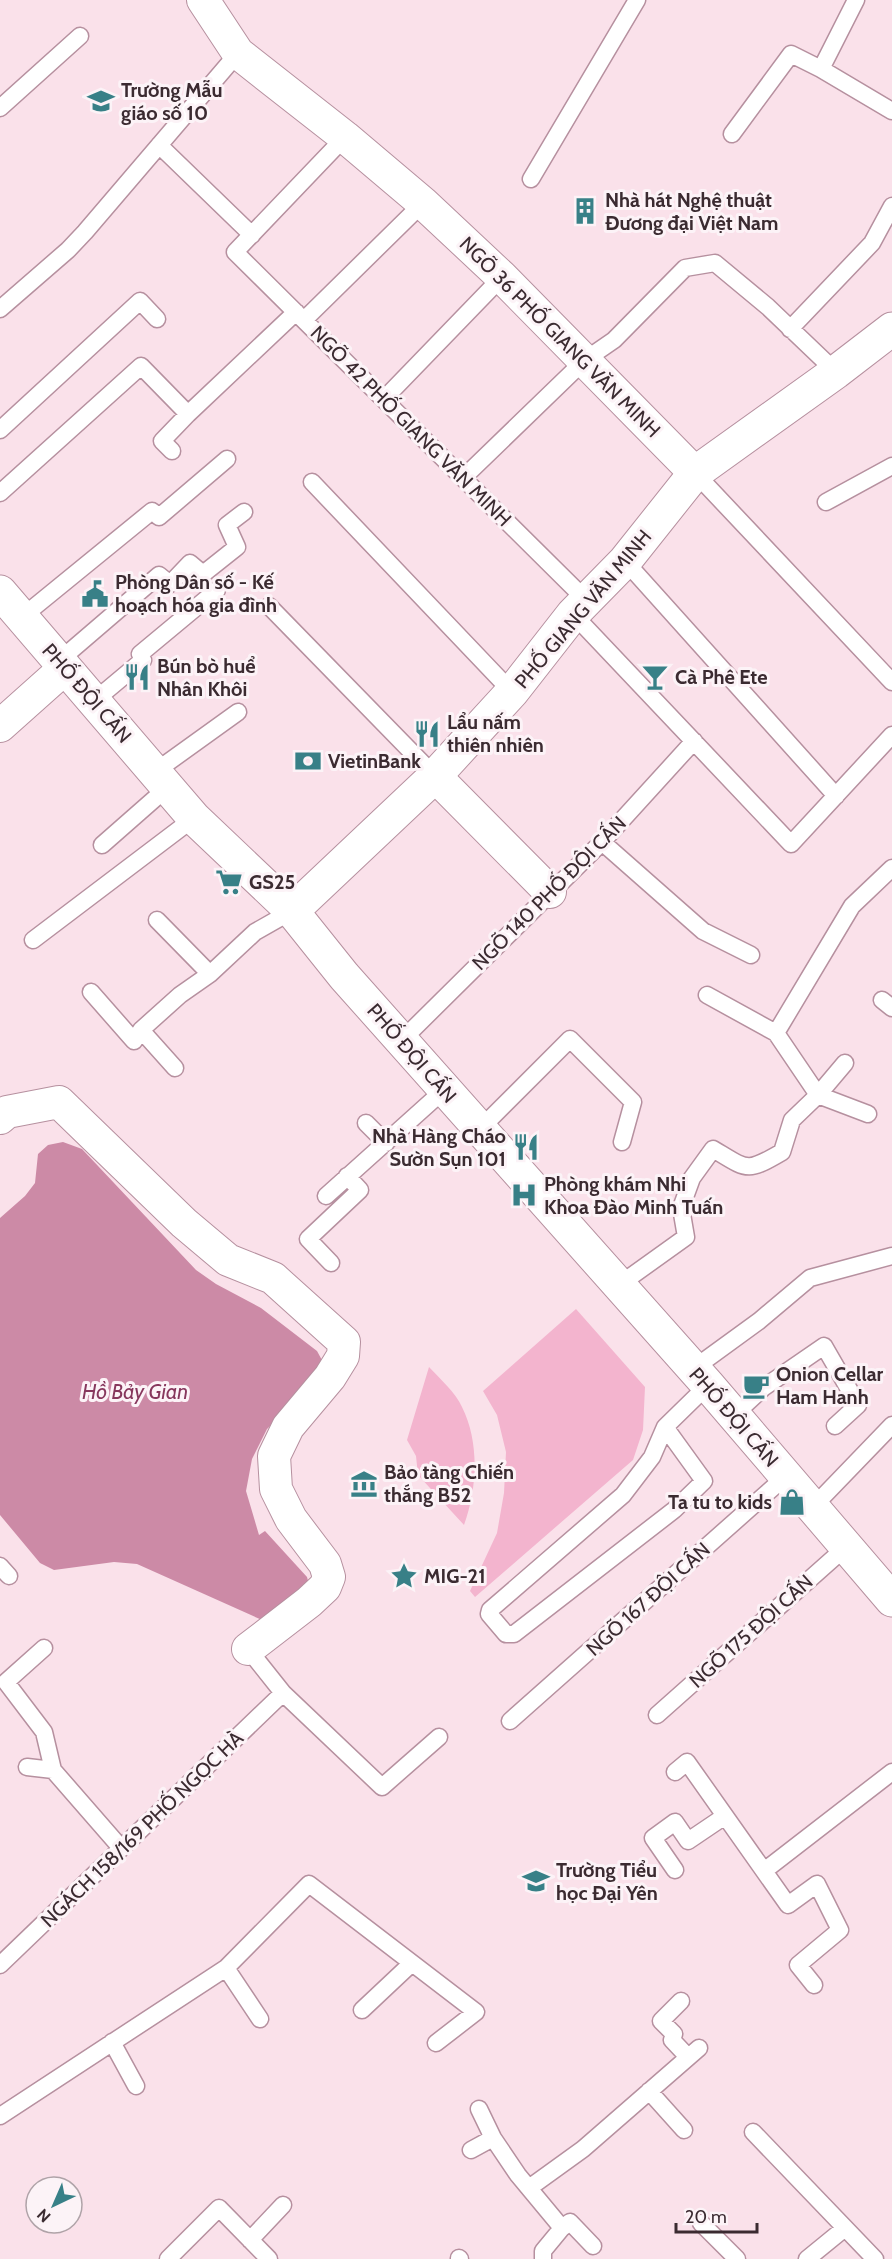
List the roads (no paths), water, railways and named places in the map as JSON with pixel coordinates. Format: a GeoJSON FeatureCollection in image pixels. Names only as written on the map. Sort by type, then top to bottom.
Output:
{"type":"FeatureCollection","features":[{"type":"Feature","properties":{"kind":"street","name":"NGÕ 36 PHỐ GIANG VĂN MINH"},"geometry":{"type":"LineString","coordinates":[[203,0],[238,53],[345,137],[423,203],[502,277],[695,473]]}},
{"type":"Feature","properties":{"kind":"street","name":"PHỐ GIANG VĂN MINH"},"geometry":{"type":"LineString","coordinates":[[292,911],[435,776],[512,692],[580,608],[625,561],[695,473],[836,372],[892,328]]}},
{"type":"Feature","properties":{"kind":"street","name":"PHỐ ĐỘI CẤN"},"geometry":{"type":"LineString","coordinates":[[7,604],[62,664],[194,818],[292,911],[344,976],[700,1377],[892,1600]]}},
{"type":"Feature","properties":{"kind":"street"},"geometry":{"type":"LineString","coordinates":[[0,726],[62,664]]}},
{"type":"Feature","properties":{"kind":"street"},"geometry":{"type":"LineString","coordinates":[[435,776],[550,892]]}},
{"type":"Feature","properties":{"kind":"street"},"geometry":{"type":"LineString","coordinates":[[2,1111],[59,1102],[228,1260],[273,1278],[344,1342],[343,1356],[330,1377],[288,1427],[274,1456],[276,1490],[291,1519],[325,1564],[329,1577],[325,1587],[309,1602],[248,1650]]}},
{"type":"Feature","properties":{"kind":"lane"},"geometry":{"type":"LineString","coordinates":[[531,179],[637,0]]}},
{"type":"Feature","properties":{"kind":"lane"},"geometry":{"type":"LineString","coordinates":[[821,69],[856,0]]}},
{"type":"Feature","properties":{"kind":"lane"},"geometry":{"type":"LineString","coordinates":[[0,108],[80,36]]}},
{"type":"Feature","properties":{"kind":"lane"},"geometry":{"type":"LineString","coordinates":[[0,309],[85,232],[238,53]]}},
{"type":"Feature","properties":{"kind":"lane"},"geometry":{"type":"LineString","coordinates":[[732,134],[791,54],[892,111]]}},
{"type":"Feature","properties":{"kind":"lane"},"geometry":{"type":"LineString","coordinates":[[159,146],[252,235],[345,137]]}},
{"type":"Feature","properties":{"kind":"lane"},"geometry":{"type":"LineString","coordinates":[[171,451],[162,441],[188,414],[300,316],[423,203]]}},
{"type":"Feature","properties":{"kind":"lane"},"geometry":{"type":"LineString","coordinates":[[790,329],[872,243],[892,206]]}},
{"type":"Feature","properties":{"kind":"lane","name":"NGÕ 42 PHỐ GIANG VĂN MINH"},"geometry":{"type":"LineString","coordinates":[[252,235],[236,252],[463,478],[580,608],[694,741],[791,844],[836,796]]}},
{"type":"Feature","properties":{"kind":"lane"},"geometry":{"type":"LineString","coordinates":[[463,478],[585,360],[614,340],[685,268],[715,262],[836,372]]}},
{"type":"Feature","properties":{"kind":"lane"},"geometry":{"type":"LineString","coordinates":[[384,399],[502,277]]}},
{"type":"Feature","properties":{"kind":"lane"},"geometry":{"type":"LineString","coordinates":[[0,430],[140,301],[157,318]]}},
{"type":"Feature","properties":{"kind":"lane"},"geometry":{"type":"LineString","coordinates":[[0,493],[141,366],[188,414]]}},
{"type":"Feature","properties":{"kind":"lane"},"geometry":{"type":"LineString","coordinates":[[7,604],[152,511],[159,517],[227,459]]}},
{"type":"Feature","properties":{"kind":"lane"},"geometry":{"type":"LineString","coordinates":[[826,502],[892,466]]}},
{"type":"Feature","properties":{"kind":"lane"},"geometry":{"type":"LineString","coordinates":[[695,473],[892,682]]}},
{"type":"Feature","properties":{"kind":"lane"},"geometry":{"type":"LineString","coordinates":[[312,482],[512,692]]}},
{"type":"Feature","properties":{"kind":"lane"},"geometry":{"type":"LineString","coordinates":[[62,664],[159,575],[170,584],[190,563],[203,574],[237,547],[227,525],[244,512]]}},
{"type":"Feature","properties":{"kind":"lane"},"geometry":{"type":"LineString","coordinates":[[625,561],[836,796],[892,735]]}},
{"type":"Feature","properties":{"kind":"lane"},"geometry":{"type":"LineString","coordinates":[[94,701],[143,660],[140,654],[217,590]]}},
{"type":"Feature","properties":{"kind":"lane"},"geometry":{"type":"LineString","coordinates":[[269,606],[435,776]]}},
{"type":"Feature","properties":{"kind":"lane"},"geometry":{"type":"LineString","coordinates":[[102,845],[162,779],[238,712]]}},
{"type":"Feature","properties":{"kind":"lane","name":"NGÕ 140 PHỐ ĐỘI CẤN"},"geometry":{"type":"LineString","coordinates":[[401,1041],[602,842],[694,741]]}},
{"type":"Feature","properties":{"kind":"lane"},"geometry":{"type":"LineString","coordinates":[[33,940],[194,818]]}},
{"type":"Feature","properties":{"kind":"lane"},"geometry":{"type":"LineString","coordinates":[[602,842],[703,931],[751,955]]}},
{"type":"Feature","properties":{"kind":"lane"},"geometry":{"type":"LineString","coordinates":[[776,1033],[852,906],[892,868]]}},
{"type":"Feature","properties":{"kind":"lane"},"geometry":{"type":"LineString","coordinates":[[91,992],[134,1041],[141,1030],[180,995],[210,975],[255,932],[292,911]]}},
{"type":"Feature","properties":{"kind":"lane"},"geometry":{"type":"LineString","coordinates":[[157,921],[210,975]]}},
{"type":"Feature","properties":{"kind":"lane"},"geometry":{"type":"LineString","coordinates":[[707,994],[776,1033],[819,1095],[868,1114]]}},
{"type":"Feature","properties":{"kind":"lane"},"geometry":{"type":"LineString","coordinates":[[141,1030],[175,1068]]}},
{"type":"Feature","properties":{"kind":"lane"},"geometry":{"type":"LineString","coordinates":[[480,1129],[570,1039],[633,1102],[622,1142]]}},
{"type":"Feature","properties":{"kind":"lane"},"geometry":{"type":"LineString","coordinates":[[619,1285],[686,1237],[681,1208],[692,1178],[713,1149],[741,1166],[757,1166],[782,1152],[792,1120],[819,1095],[845,1063]]}},
{"type":"Feature","properties":{"kind":"lane"},"geometry":{"type":"LineString","coordinates":[[326,1196],[444,1090]]}},
{"type":"Feature","properties":{"kind":"lane"},"geometry":{"type":"LineString","coordinates":[[366,1123],[386,1143]]}},
{"type":"Feature","properties":{"kind":"lane"},"geometry":{"type":"LineString","coordinates":[[331,1263],[308,1239],[360,1190],[347,1176]]}},
{"type":"Feature","properties":{"kind":"lane"},"geometry":{"type":"LineString","coordinates":[[665,1427],[704,1481],[674,1510],[514,1634],[506,1634],[489,1614],[490,1610],[623,1495],[652,1457],[665,1427],[700,1377],[759,1321],[810,1278],[892,1256]]}},
{"type":"Feature","properties":{"kind":"lane"},"geometry":{"type":"LineString","coordinates":[[733,1416],[763,1388],[824,1346],[858,1405],[835,1426]]}},
{"type":"Feature","properties":{"kind":"lane"},"geometry":{"type":"LineString","coordinates":[[812,1508],[892,1425]]}},
{"type":"Feature","properties":{"kind":"lane","name":"NGÕ 167 ĐỘI CẤN"},"geometry":{"type":"LineString","coordinates":[[510,1721],[785,1477]]}},
{"type":"Feature","properties":{"kind":"lane","name":"NGÕ 175 ĐỘI CẤN"},"geometry":{"type":"LineString","coordinates":[[657,1715],[846,1547]]}},
{"type":"Feature","properties":{"kind":"lane"},"geometry":{"type":"LineString","coordinates":[[44,1648],[6,1682],[44,1732],[53,1770],[121,1848]]}},
{"type":"Feature","properties":{"kind":"lane"},"geometry":{"type":"LineString","coordinates":[[248,1650],[283,1693],[382,1787],[439,1737]]}},
{"type":"Feature","properties":{"kind":"lane","name":"NGÁCH 158/169 PHỐ NGỌC HÀ"},"geometry":{"type":"LineString","coordinates":[[0,1965],[283,1693]]}},
{"type":"Feature","properties":{"kind":"lane"},"geometry":{"type":"LineString","coordinates":[[675,1772],[687,1762],[788,1905],[817,1884],[840,1930],[798,1965],[814,1985]]}},
{"type":"Feature","properties":{"kind":"lane"},"geometry":{"type":"LineString","coordinates":[[27,1767],[53,1770]]}},
{"type":"Feature","properties":{"kind":"lane"},"geometry":{"type":"LineString","coordinates":[[764,1870],[892,1772]]}},
{"type":"Feature","properties":{"kind":"lane"},"geometry":{"type":"LineString","coordinates":[[675,1870],[653,1838],[675,1822],[688,1841],[725,1816]]}},
{"type":"Feature","properties":{"kind":"lane"},"geometry":{"type":"LineString","coordinates":[[0,2116],[226,1968],[309,1884],[476,2012],[436,2043]]}},
{"type":"Feature","properties":{"kind":"lane"},"geometry":{"type":"LineString","coordinates":[[362,2010],[412,1963]]}},
{"type":"Feature","properties":{"kind":"lane"},"geometry":{"type":"LineString","coordinates":[[226,1968],[260,2019]]}},
{"type":"Feature","properties":{"kind":"lane"},"geometry":{"type":"LineString","coordinates":[[529,2188],[584,2149],[693,2052],[672,2040],[674,2034],[661,2020],[681,2001]]}},
{"type":"Feature","properties":{"kind":"lane"},"geometry":{"type":"LineString","coordinates":[[112,2042],[136,2086]]}},
{"type":"Feature","properties":{"kind":"lane"},"geometry":{"type":"LineString","coordinates":[[649,2091],[684,2130]]}},
{"type":"Feature","properties":{"kind":"lane"},"geometry":{"type":"LineString","coordinates":[[479,2109],[493,2138],[529,2188],[562,2228]]}},
{"type":"Feature","properties":{"kind":"lane"},"geometry":{"type":"LineString","coordinates":[[753,2132],[875,2259]]}},
{"type":"Feature","properties":{"kind":"lane"},"geometry":{"type":"LineString","coordinates":[[471,2150],[493,2138]]}},
{"type":"Feature","properties":{"kind":"lane"},"geometry":{"type":"LineString","coordinates":[[250,2240],[283,2205]]}},
{"type":"Feature","properties":{"kind":"lane"},"geometry":{"type":"LineString","coordinates":[[168,2259],[219,2208],[269,2259]]}},
{"type":"Feature","properties":{"kind":"lane"},"geometry":{"type":"LineString","coordinates":[[543,2259],[543,2251],[570,2222],[593,2246]]}},
{"type":"Feature","properties":{"kind":"lane"},"geometry":{"type":"LineString","coordinates":[[701,2223],[737,2259]]}},
{"type":"Feature","properties":{"kind":"lane"},"geometry":{"type":"LineString","coordinates":[[807,2259],[845,2228]]}},
{"type":"Feature","properties":{"kind":"water","name":"Hồ Bảy Gian"},"geometry":{"type":"Polygon","coordinates":[[[63,1142],[82,1149],[196,1270],[216,1284],[261,1308],[317,1351],[323,1362],[320,1377],[267,1429],[252,1459],[246,1491],[259,1535],[265,1531],[307,1577],[310,1588],[262,1620],[137,1564],[114,1562],[54,1570],[40,1563],[0,1515],[0,1218],[25,1196],[35,1183],[38,1154],[48,1145],[63,1142]]]}},
{"type":"Feature","properties":{"kind":"place","name":"Trường Mẫu giáo số 10"},"geometry":{"type":"Point","coordinates":[101,101]}},
{"type":"Feature","properties":{"kind":"place","name":"Nhà hát Nghệ thuật Đương đại Việt Nam"},"geometry":{"type":"Point","coordinates":[585,211]}},
{"type":"Feature","properties":{"kind":"place","name":"Phòng Dân số - Kế hoạch hóa gia đình"},"geometry":{"type":"Point","coordinates":[95,594]}},
{"type":"Feature","properties":{"kind":"place","name":"Bún bò huể Nhân Khôi"},"geometry":{"type":"Point","coordinates":[137,677]}},
{"type":"Feature","properties":{"kind":"place","name":"Cà Phê Ete"},"geometry":{"type":"Point","coordinates":[655,677]}},
{"type":"Feature","properties":{"kind":"place","name":"Lẩu nấm thiên nhiên"},"geometry":{"type":"Point","coordinates":[427,734]}},
{"type":"Feature","properties":{"kind":"place","name":"VietinBank"},"geometry":{"type":"Point","coordinates":[308,761]}},
{"type":"Feature","properties":{"kind":"place","name":"GS25"},"geometry":{"type":"Point","coordinates":[229,882]}},
{"type":"Feature","properties":{"kind":"place","name":"Nhà Hàng Cháo Sườn Sụn 101"},"geometry":{"type":"Point","coordinates":[526,1147]}},
{"type":"Feature","properties":{"kind":"place","name":"Phòng khám Nhi Khoa Đào Minh Tuấn"},"geometry":{"type":"Point","coordinates":[524,1195]}},
{"type":"Feature","properties":{"kind":"place","name":"Onion Cellar Ham Hanh"},"geometry":{"type":"Point","coordinates":[756,1386]}},
{"type":"Feature","properties":{"kind":"place","name":"Bảo tàng Chiến thắng B52"},"geometry":{"type":"Point","coordinates":[364,1484]}},
{"type":"Feature","properties":{"kind":"place","name":"Ta tu to kids"},"geometry":{"type":"Point","coordinates":[792,1502]}},
{"type":"Feature","properties":{"kind":"place","name":"MIG-21"},"geometry":{"type":"Point","coordinates":[404,1576]}},
{"type":"Feature","properties":{"kind":"place","name":"Trường Tiểu học Đại Yên"},"geometry":{"type":"Point","coordinates":[536,1881]}}]}
